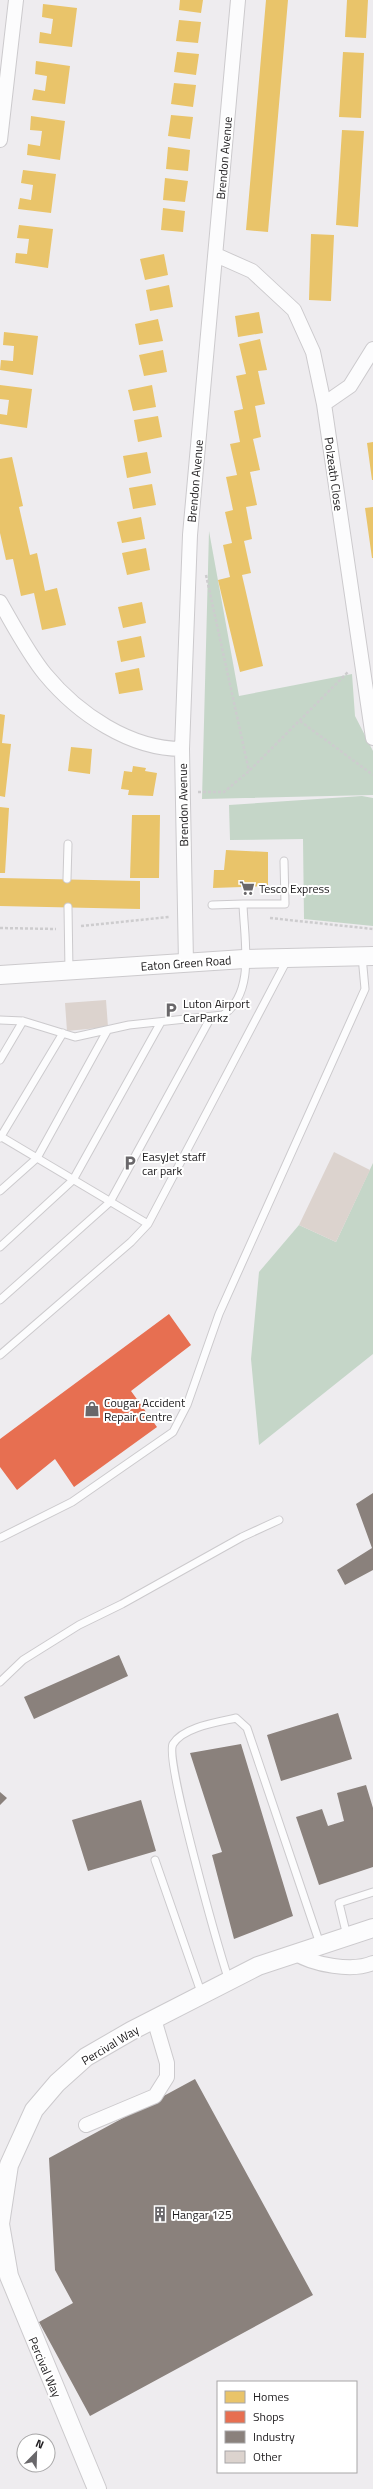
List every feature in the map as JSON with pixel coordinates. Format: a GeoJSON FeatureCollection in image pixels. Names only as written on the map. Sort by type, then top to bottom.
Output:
{"type":"FeatureCollection","features":[{"type":"Feature","properties":{"kind":"street"},"geometry":{"type":"LineString","coordinates":[[0,140],[16,0]]}},
{"type":"Feature","properties":{"kind":"street","name":"Brendon Avenue"},"geometry":{"type":"LineString","coordinates":[[186,963],[182,749],[190,535],[238,0]]}},
{"type":"Feature","properties":{"kind":"street","name":"Polzeath Close"},"geometry":{"type":"LineString","coordinates":[[216,255],[252,271],[294,310],[313,352],[324,404],[360,660],[373,738]]}},
{"type":"Feature","properties":{"kind":"street"},"geometry":{"type":"LineString","coordinates":[[324,404],[350,386],[373,349]]}},
{"type":"Feature","properties":{"kind":"street"},"geometry":{"type":"LineString","coordinates":[[0,602],[45,674],[88,714],[137,741],[168,749],[182,749]]}},
{"type":"Feature","properties":{"kind":"street","name":"Eaton Green Road"},"geometry":{"type":"LineString","coordinates":[[0,975],[244,959],[368,956]]}},
{"type":"Feature","properties":{"kind":"street","name":"Percival Way"},"geometry":{"type":"LineString","coordinates":[[97,2489],[30,2332],[9,2276],[0,2224],[4,2163],[34,2110],[57,2083],[86,2057],[154,2019],[258,1966],[320,1944],[373,1928]]}},
{"type":"Feature","properties":{"kind":"street"},"geometry":{"type":"LineString","coordinates":[[296,1953],[307,1960],[332,1966],[373,1962]]}},
{"type":"Feature","properties":{"kind":"street"},"geometry":{"type":"LineString","coordinates":[[86,2125],[155,2096],[167,2077],[166,2063],[154,2019]]}},
{"type":"Feature","properties":{"kind":"lane"},"geometry":{"type":"LineString","coordinates":[[67,879],[68,844]]}},
{"type":"Feature","properties":{"kind":"lane"},"geometry":{"type":"LineString","coordinates":[[212,905],[285,904],[284,861]]}},
{"type":"Feature","properties":{"kind":"lane"},"geometry":{"type":"LineString","coordinates":[[0,1020],[23,1021],[75,1037],[129,1025],[211,1017],[223,1014],[232,1008],[244,987],[243,904]]}},
{"type":"Feature","properties":{"kind":"lane"},"geometry":{"type":"LineString","coordinates":[[68,908],[68,971]]}},
{"type":"Feature","properties":{"kind":"lane"},"geometry":{"type":"LineString","coordinates":[[0,1538],[72,1502],[172,1432],[187,1405],[219,1314],[365,989],[368,956]]}},
{"type":"Feature","properties":{"kind":"lane"},"geometry":{"type":"LineString","coordinates":[[0,1355],[131,1242],[148,1224],[288,958]]}},
{"type":"Feature","properties":{"kind":"lane"},"geometry":{"type":"LineString","coordinates":[[0,1300],[110,1202],[211,1017]]}},
{"type":"Feature","properties":{"kind":"lane"},"geometry":{"type":"LineString","coordinates":[[0,1060],[23,1021]]}},
{"type":"Feature","properties":{"kind":"lane"},"geometry":{"type":"LineString","coordinates":[[0,1247],[74,1180],[161,1022]]}},
{"type":"Feature","properties":{"kind":"lane"},"geometry":{"type":"LineString","coordinates":[[0,1191],[37,1158],[107,1031]]}},
{"type":"Feature","properties":{"kind":"lane"},"geometry":{"type":"LineString","coordinates":[[63,1033],[1,1137],[148,1224]]}},
{"type":"Feature","properties":{"kind":"lane"},"geometry":{"type":"LineString","coordinates":[[0,1682],[23,1660],[78,1625],[122,1604],[242,1537],[279,1520]]}},
{"type":"Feature","properties":{"kind":"lane"},"geometry":{"type":"LineString","coordinates":[[229,1981],[189,1836],[173,1760],[172,1746],[176,1739],[203,1725],[236,1718],[247,1728],[320,1944]]}},
{"type":"Feature","properties":{"kind":"lane"},"geometry":{"type":"LineString","coordinates":[[155,1860],[202,1995]]}},
{"type":"Feature","properties":{"kind":"lane"},"geometry":{"type":"LineString","coordinates":[[347,1936],[339,1903],[373,1892]]}},
{"type":"Feature","properties":{"kind":"path"},"geometry":{"type":"LineString","coordinates":[[205,569],[249,772]]}},
{"type":"Feature","properties":{"kind":"path"},"geometry":{"type":"LineString","coordinates":[[183,793],[224,792],[249,772],[360,660]]}},
{"type":"Feature","properties":{"kind":"path"},"geometry":{"type":"LineString","coordinates":[[300,721],[373,775]]}},
{"type":"Feature","properties":{"kind":"green space"},"geometry":{"type":"Polygon","coordinates":[[[209,531],[239,696],[352,674],[355,716],[373,751],[373,795],[202,799],[209,531]]]}},
{"type":"Feature","properties":{"kind":"green space"},"geometry":{"type":"Polygon","coordinates":[[[362,796],[373,798],[373,926],[304,919],[303,839],[230,840],[229,805],[362,796]]]}},
{"type":"Feature","properties":{"kind":"green space"},"geometry":{"type":"Polygon","coordinates":[[[373,1163],[373,1354],[259,1445],[251,1359],[259,1272],[299,1225],[336,1242],[373,1163]]]}},
{"type":"Feature","properties":{"kind":"building: Homes"},"geometry":{"type":"Polygon","coordinates":[[[180,0],[203,0],[201,13],[179,10],[180,0]]]}},
{"type":"Feature","properties":{"kind":"building: Homes"},"geometry":{"type":"Polygon","coordinates":[[[266,0],[288,0],[268,232],[246,230],[266,0]]]}},
{"type":"Feature","properties":{"kind":"building: Homes"},"geometry":{"type":"Polygon","coordinates":[[[347,0],[368,0],[366,38],[345,37],[347,0]]]}},
{"type":"Feature","properties":{"kind":"building: Homes"},"geometry":{"type":"Polygon","coordinates":[[[43,4],[77,8],[72,47],[39,43],[40,32],[51,34],[53,19],[42,17],[43,4]]]}},
{"type":"Feature","properties":{"kind":"building: Homes"},"geometry":{"type":"Polygon","coordinates":[[[179,20],[201,22],[198,43],[176,41],[179,20]]]}},
{"type":"Feature","properties":{"kind":"building: Homes"},"geometry":{"type":"Polygon","coordinates":[[[177,52],[199,54],[196,75],[174,72],[177,52]]]}},
{"type":"Feature","properties":{"kind":"building: Homes"},"geometry":{"type":"Polygon","coordinates":[[[343,52],[364,53],[361,118],[339,117],[343,52]]]}},
{"type":"Feature","properties":{"kind":"building: Homes"},"geometry":{"type":"Polygon","coordinates":[[[36,61],[70,66],[65,104],[32,100],[34,89],[45,91],[47,76],[35,74],[36,61]]]}},
{"type":"Feature","properties":{"kind":"building: Homes"},"geometry":{"type":"Polygon","coordinates":[[[174,83],[196,85],[193,107],[171,104],[174,83]]]}},
{"type":"Feature","properties":{"kind":"building: Homes"},"geometry":{"type":"Polygon","coordinates":[[[171,115],[193,117],[190,139],[168,136],[171,115]]]}},
{"type":"Feature","properties":{"kind":"building: Homes"},"geometry":{"type":"Polygon","coordinates":[[[31,116],[65,121],[60,160],[27,155],[28,144],[40,146],[42,131],[30,130],[31,116]]]}},
{"type":"Feature","properties":{"kind":"building: Homes"},"geometry":{"type":"Polygon","coordinates":[[[342,130],[364,131],[358,227],[336,225],[342,130]]]}},
{"type":"Feature","properties":{"kind":"building: Homes"},"geometry":{"type":"Polygon","coordinates":[[[168,147],[190,150],[188,171],[166,169],[168,147]]]}},
{"type":"Feature","properties":{"kind":"building: Homes"},"geometry":{"type":"Polygon","coordinates":[[[23,170],[56,174],[51,213],[18,209],[20,198],[31,200],[33,185],[21,183],[23,170]]]}},
{"type":"Feature","properties":{"kind":"building: Homes"},"geometry":{"type":"Polygon","coordinates":[[[165,178],[188,181],[185,202],[163,200],[165,178]]]}},
{"type":"Feature","properties":{"kind":"building: Homes"},"geometry":{"type":"Polygon","coordinates":[[[163,208],[185,211],[183,232],[161,230],[163,208]]]}},
{"type":"Feature","properties":{"kind":"building: Homes"},"geometry":{"type":"Polygon","coordinates":[[[19,225],[53,229],[48,268],[15,263],[16,253],[27,254],[29,239],[17,238],[19,225]]]}},
{"type":"Feature","properties":{"kind":"building: Homes"},"geometry":{"type":"Polygon","coordinates":[[[311,234],[334,235],[331,301],[309,300],[311,234]]]}},
{"type":"Feature","properties":{"kind":"building: Homes"},"geometry":{"type":"Polygon","coordinates":[[[164,254],[168,275],[145,280],[140,259],[164,254]]]}},
{"type":"Feature","properties":{"kind":"building: Homes"},"geometry":{"type":"Polygon","coordinates":[[[169,285],[173,307],[150,311],[146,290],[169,285]]]}},
{"type":"Feature","properties":{"kind":"building: Homes"},"geometry":{"type":"Polygon","coordinates":[[[259,312],[263,333],[238,337],[235,316],[259,312]]]}},
{"type":"Feature","properties":{"kind":"building: Homes"},"geometry":{"type":"Polygon","coordinates":[[[158,319],[163,341],[139,345],[135,324],[158,319]]]}},
{"type":"Feature","properties":{"kind":"building: Homes"},"geometry":{"type":"Polygon","coordinates":[[[4,332],[38,336],[33,375],[0,370],[1,360],[13,361],[14,346],[3,345],[4,332]]]}},
{"type":"Feature","properties":{"kind":"building: Homes"},"geometry":{"type":"Polygon","coordinates":[[[260,339],[267,370],[258,371],[265,404],[255,406],[261,437],[253,439],[260,470],[250,472],[257,505],[246,507],[252,539],[244,541],[251,573],[242,575],[263,666],[240,672],[218,580],[230,577],[223,545],[232,543],[225,512],[233,510],[226,477],[237,475],[230,444],[240,442],[234,411],[243,409],[236,376],[246,374],[239,344],[260,339]]]}},
{"type":"Feature","properties":{"kind":"building: Homes"},"geometry":{"type":"Polygon","coordinates":[[[163,350],[167,372],[144,376],[139,355],[163,350]]]}},
{"type":"Feature","properties":{"kind":"building: Homes"},"geometry":{"type":"Polygon","coordinates":[[[0,385],[32,389],[27,428],[0,424],[0,414],[7,415],[9,400],[0,399],[0,385]]]}},
{"type":"Feature","properties":{"kind":"building: Homes"},"geometry":{"type":"Polygon","coordinates":[[[152,385],[156,407],[133,411],[128,390],[152,385]]]}},
{"type":"Feature","properties":{"kind":"building: Homes"},"geometry":{"type":"Polygon","coordinates":[[[158,416],[162,437],[138,442],[134,420],[158,416]]]}},
{"type":"Feature","properties":{"kind":"building: Homes"},"geometry":{"type":"Polygon","coordinates":[[[373,442],[373,480],[372,480],[367,443],[373,442]]]}},
{"type":"Feature","properties":{"kind":"building: Homes"},"geometry":{"type":"Polygon","coordinates":[[[147,452],[151,473],[127,478],[123,456],[147,452]]]}},
{"type":"Feature","properties":{"kind":"building: Homes"},"geometry":{"type":"Polygon","coordinates":[[[12,457],[23,506],[19,507],[30,555],[37,553],[45,591],[57,588],[66,625],[42,630],[34,593],[21,596],[13,559],[6,560],[0,533],[0,459],[12,457]]]}},
{"type":"Feature","properties":{"kind":"building: Homes"},"geometry":{"type":"Polygon","coordinates":[[[152,484],[156,505],[133,509],[129,488],[152,484]]]}},
{"type":"Feature","properties":{"kind":"building: Homes"},"geometry":{"type":"Polygon","coordinates":[[[373,507],[373,558],[372,558],[365,508],[373,507]]]}},
{"type":"Feature","properties":{"kind":"building: Homes"},"geometry":{"type":"Polygon","coordinates":[[[141,517],[145,539],[122,543],[117,522],[141,517]]]}},
{"type":"Feature","properties":{"kind":"building: Homes"},"geometry":{"type":"Polygon","coordinates":[[[146,548],[150,570],[127,575],[122,553],[146,548]]]}},
{"type":"Feature","properties":{"kind":"building: Homes"},"geometry":{"type":"Polygon","coordinates":[[[142,602],[146,623],[123,628],[118,607],[142,602]]]}},
{"type":"Feature","properties":{"kind":"building: Homes"},"geometry":{"type":"Polygon","coordinates":[[[141,636],[145,657],[121,662],[117,641],[141,636]]]}},
{"type":"Feature","properties":{"kind":"building: Homes"},"geometry":{"type":"Polygon","coordinates":[[[139,668],[143,690],[119,694],[115,673],[139,668]]]}},
{"type":"Feature","properties":{"kind":"building: Homes"},"geometry":{"type":"Polygon","coordinates":[[[0,714],[5,715],[2,743],[11,744],[5,797],[0,796],[0,714]]]}},
{"type":"Feature","properties":{"kind":"building: Homes"},"geometry":{"type":"Polygon","coordinates":[[[71,747],[92,749],[90,774],[68,771],[71,747]]]}},
{"type":"Feature","properties":{"kind":"building: Homes"},"geometry":{"type":"Polygon","coordinates":[[[133,766],[146,768],[145,771],[157,773],[153,796],[128,795],[129,790],[121,789],[124,771],[132,772],[133,766]]]}},
{"type":"Feature","properties":{"kind":"building: Homes"},"geometry":{"type":"Polygon","coordinates":[[[0,807],[9,808],[5,873],[0,873],[0,807]]]}},
{"type":"Feature","properties":{"kind":"building: Homes"},"geometry":{"type":"Polygon","coordinates":[[[132,815],[160,815],[159,878],[130,878],[132,815]]]}},
{"type":"Feature","properties":{"kind":"building: Homes"},"geometry":{"type":"Polygon","coordinates":[[[226,850],[268,852],[268,886],[213,888],[214,870],[224,870],[226,850]]]}},
{"type":"Feature","properties":{"kind":"building: Homes"},"geometry":{"type":"Polygon","coordinates":[[[0,878],[140,881],[140,909],[0,906],[0,878]]]}},
{"type":"Feature","properties":{"kind":"building: Shops","name":"Cougar Accident Repair Centre"},"geometry":{"type":"Polygon","coordinates":[[[169,1314],[191,1345],[131,1391],[157,1427],[74,1487],[55,1459],[17,1490],[0,1467],[0,1439],[169,1314]]]}},
{"type":"Feature","properties":{"kind":"building: Industry"},"geometry":{"type":"Polygon","coordinates":[[[373,1493],[373,1570],[345,1585],[337,1570],[372,1548],[356,1504],[373,1493]]]}},
{"type":"Feature","properties":{"kind":"building: Industry"},"geometry":{"type":"Polygon","coordinates":[[[119,1655],[128,1676],[34,1719],[24,1697],[119,1655]]]}},
{"type":"Feature","properties":{"kind":"building: Industry"},"geometry":{"type":"Polygon","coordinates":[[[338,1713],[352,1759],[281,1781],[267,1735],[338,1713]]]}},
{"type":"Feature","properties":{"kind":"building: Industry"},"geometry":{"type":"Polygon","coordinates":[[[241,1744],[293,1916],[234,1939],[212,1855],[222,1852],[190,1753],[241,1744]]]}},
{"type":"Feature","properties":{"kind":"building: Industry"},"geometry":{"type":"Polygon","coordinates":[[[366,1785],[373,1808],[373,1867],[319,1885],[296,1817],[322,1809],[328,1826],[344,1821],[337,1793],[366,1785]]]}},
{"type":"Feature","properties":{"kind":"building: Industry"},"geometry":{"type":"Polygon","coordinates":[[[0,1792],[7,1798],[0,1805],[0,1792]]]}},
{"type":"Feature","properties":{"kind":"building: Industry"},"geometry":{"type":"Polygon","coordinates":[[[141,1800],[156,1851],[88,1871],[72,1820],[141,1800]]]}},
{"type":"Feature","properties":{"kind":"building: Industry","name":"Hangar 125"},"geometry":{"type":"Polygon","coordinates":[[[195,2079],[313,2295],[90,2416],[39,2322],[73,2303],[55,2270],[49,2158],[195,2079]]]}},
{"type":"Feature","properties":{"kind":"building: Other"},"geometry":{"type":"Polygon","coordinates":[[[106,1000],[108,1027],[67,1031],[65,1003],[106,1000]]]}},
{"type":"Feature","properties":{"kind":"building: Other"},"geometry":{"type":"Polygon","coordinates":[[[334,1152],[370,1170],[336,1242],[299,1225],[334,1152]]]}},
{"type":"Feature","properties":{"kind":"place","name":"Tesco Express"},"geometry":{"type":"Point","coordinates":[247,888]}},
{"type":"Feature","properties":{"kind":"place","name":"Luton Airport CarParkz"},"geometry":{"type":"Point","coordinates":[171,1010]}},
{"type":"Feature","properties":{"kind":"place","name":"EasyJet staff car park"},"geometry":{"type":"Point","coordinates":[130,1163]}},
{"type":"Feature","properties":{"kind":"place","name":"Cougar Accident Repair Centre"},"geometry":{"type":"Point","coordinates":[92,1409]}},
{"type":"Feature","properties":{"kind":"place","name":"Hangar 125"},"geometry":{"type":"Point","coordinates":[160,2214]}}]}
